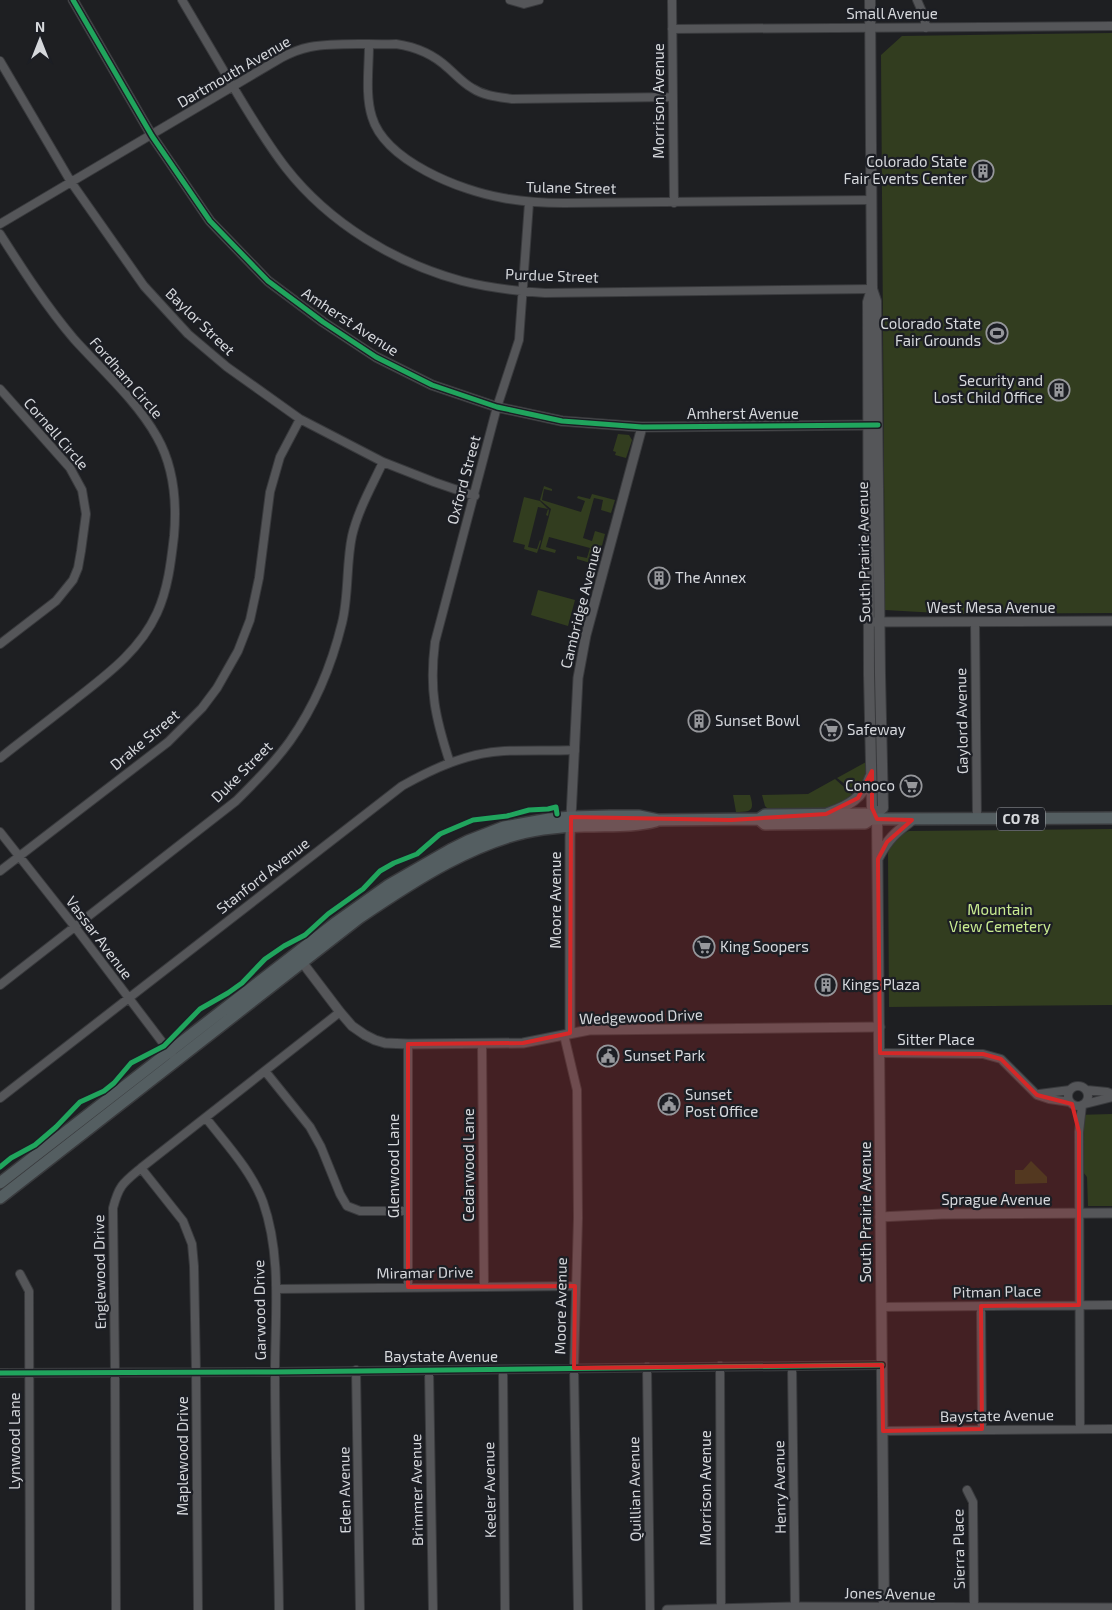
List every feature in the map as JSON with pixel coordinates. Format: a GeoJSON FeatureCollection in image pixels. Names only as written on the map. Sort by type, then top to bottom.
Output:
{"type":"FeatureCollection","features":[{"type":"Feature","properties":{"kind":"main road","name":"South Prairie Avenue"},"geometry":{"type":"LineString","coordinates":[[870,0],[872,289],[876,301],[869,622],[872,808],[875,817],[878,858],[884,1609]]}},
{"type":"Feature","properties":{"kind":"main road","name":"South Prairie Avenue"},"geometry":{"type":"LineString","coordinates":[[873,425],[880,621],[883,808],[875,817]]}},
{"type":"Feature","properties":{"kind":"main road"},"geometry":{"type":"LineString","coordinates":[[826,814],[847,806],[858,798],[866,786],[872,771]]}},
{"type":"Feature","properties":{"kind":"main road","name":"CO 78"},"geometry":{"type":"LineString","coordinates":[[0,1198],[295,953],[389,885],[450,850],[485,834],[527,822],[639,816],[658,820],[759,819],[765,815],[826,814],[866,814],[875,817],[912,820],[1112,818]]}},
{"type":"Feature","properties":{"kind":"main road","name":"CO 78"},"geometry":{"type":"LineString","coordinates":[[759,819],[765,824],[865,823],[875,817]]}},
{"type":"Feature","properties":{"kind":"main road"},"geometry":{"type":"LineString","coordinates":[[878,858],[886,842],[912,820]]}},
{"type":"Feature","properties":{"kind":"main road","name":"CO 78"},"geometry":{"type":"LineString","coordinates":[[0,1183],[396,893],[496,840],[571,821]]}},
{"type":"Feature","properties":{"kind":"street","name":"Amherst Avenue"},"geometry":{"type":"LineString","coordinates":[[73,0],[152,136],[210,221],[268,281],[323,322],[376,357],[432,385],[497,407],[562,421],[642,427],[873,425]]}},
{"type":"Feature","properties":{"kind":"street","name":"Purdue Street"},"geometry":{"type":"LineString","coordinates":[[182,0],[259,129],[287,170],[328,212],[357,234],[404,260],[430,271],[462,281],[498,288],[544,293],[872,289]]}},
{"type":"Feature","properties":{"kind":"street"},"geometry":{"type":"LineString","coordinates":[[510,0],[524,4],[539,0]]}},
{"type":"Feature","properties":{"kind":"street","name":"Morrison Avenue"},"geometry":{"type":"LineString","coordinates":[[672,0],[674,203]]}},
{"type":"Feature","properties":{"kind":"street"},"geometry":{"type":"LineString","coordinates":[[917,0],[924,16],[926,28]]}},
{"type":"Feature","properties":{"kind":"street","name":"Small Avenue"},"geometry":{"type":"LineString","coordinates":[[672,29],[1112,26]]}},
{"type":"Feature","properties":{"kind":"street","name":"Dartmouth Avenue"},"geometry":{"type":"LineString","coordinates":[[0,224],[152,136],[233,86],[295,51],[309,47],[326,45],[408,46],[428,53],[438,59],[473,89],[486,95],[512,99],[673,97]]}},
{"type":"Feature","properties":{"kind":"street","name":"Tulane Street"},"geometry":{"type":"LineString","coordinates":[[369,45],[369,104],[372,119],[378,131],[390,145],[407,159],[452,183],[478,192],[529,202],[674,203],[871,200]]}},
{"type":"Feature","properties":{"kind":"street","name":"Baylor Street"},"geometry":{"type":"LineString","coordinates":[[0,62],[71,182],[144,286],[188,334],[227,367],[300,419],[383,462],[475,496]]}},
{"type":"Feature","properties":{"kind":"street","name":"Oxford Street"},"geometry":{"type":"LineString","coordinates":[[450,763],[440,734],[435,710],[432,679],[433,663],[438,628],[475,496],[497,407],[518,340],[529,202]]}},
{"type":"Feature","properties":{"kind":"street","name":"Fordham Circle"},"geometry":{"type":"LineString","coordinates":[[0,234],[57,318],[136,408],[157,437],[170,468],[176,513],[166,585],[157,614],[147,632],[128,656],[116,667],[0,758]]}},
{"type":"Feature","properties":{"kind":"street","name":"Cornell Circle"},"geometry":{"type":"LineString","coordinates":[[0,390],[70,468],[82,490],[86,514],[82,552],[78,568],[69,585],[56,601],[0,644]]}},
{"type":"Feature","properties":{"kind":"street","name":"Drake Street"},"geometry":{"type":"LineString","coordinates":[[0,871],[168,742],[202,708],[217,688],[238,651],[250,620],[259,578],[270,492],[280,457],[300,419]]}},
{"type":"Feature","properties":{"kind":"street","name":"Cambridge Avenue"},"geometry":{"type":"LineString","coordinates":[[571,821],[576,693],[581,658],[642,427]]}},
{"type":"Feature","properties":{"kind":"street","name":"Duke Street"},"geometry":{"type":"LineString","coordinates":[[0,985],[236,801],[266,772],[290,742],[308,714],[334,650],[342,621],[352,537],[358,515],[383,462]]}},
{"type":"Feature","properties":{"kind":"street","name":"West Mesa Avenue"},"geometry":{"type":"LineString","coordinates":[[869,622],[1112,621]]}},
{"type":"Feature","properties":{"kind":"street","name":"Gaylord Avenue"},"geometry":{"type":"LineString","coordinates":[[975,622],[976,819]]}},
{"type":"Feature","properties":{"kind":"street","name":"Stanford Avenue"},"geometry":{"type":"LineString","coordinates":[[0,1098],[402,786],[433,769],[480,755],[503,751],[575,750]]}},
{"type":"Feature","properties":{"kind":"street","name":"Moore Avenue"},"geometry":{"type":"LineString","coordinates":[[571,821],[567,1034],[577,1090],[578,1218],[574,1368],[578,1610]]}},
{"type":"Feature","properties":{"kind":"street","name":"Vassar Avenue"},"geometry":{"type":"LineString","coordinates":[[0,832],[75,927],[172,1056]]}},
{"type":"Feature","properties":{"kind":"street","name":"Wedgewood Drive"},"geometry":{"type":"LineString","coordinates":[[295,953],[352,1026],[365,1036],[375,1040],[408,1044],[523,1043],[589,1030],[880,1027]]}},
{"type":"Feature","properties":{"kind":"street","name":"Englewood Drive"},"geometry":{"type":"LineString","coordinates":[[116,1610],[113,1208],[117,1192],[125,1181],[141,1168],[340,1012]]}},
{"type":"Feature","properties":{"kind":"street","name":"Glenwood Lane"},"geometry":{"type":"LineString","coordinates":[[408,1044],[408,1287]]}},
{"type":"Feature","properties":{"kind":"street","name":"Cedarwood Lane"},"geometry":{"type":"LineString","coordinates":[[482,1044],[484,1286]]}},
{"type":"Feature","properties":{"kind":"street","name":"Sitter Place"},"geometry":{"type":"LineString","coordinates":[[880,1053],[983,1054],[1001,1059],[1038,1095]]}},
{"type":"Feature","properties":{"kind":"street"},"geometry":{"type":"LineString","coordinates":[[265,1071],[310,1127],[347,1206],[360,1211],[408,1211]]}},
{"type":"Feature","properties":{"kind":"street"},"geometry":{"type":"LineString","coordinates":[[1078,1132],[1084,1105],[1089,1096],[1087,1090],[1078,1085],[1072,1087],[1068,1096],[1078,1132],[1080,1429]]}},
{"type":"Feature","properties":{"kind":"street"},"geometry":{"type":"LineString","coordinates":[[1038,1095],[1070,1090]]}},
{"type":"Feature","properties":{"kind":"street"},"geometry":{"type":"LineString","coordinates":[[1087,1090],[1107,1092],[1112,1096]]}},
{"type":"Feature","properties":{"kind":"street"},"geometry":{"type":"LineString","coordinates":[[1038,1095],[1048,1099],[1071,1103],[1075,1106],[1112,1096]]}},
{"type":"Feature","properties":{"kind":"street","name":"Garwood Drive"},"geometry":{"type":"LineString","coordinates":[[206,1118],[251,1176],[272,1233],[276,1289],[275,1372],[279,1610]]}},
{"type":"Feature","properties":{"kind":"street","name":"Maplewood Drive"},"geometry":{"type":"LineString","coordinates":[[141,1168],[183,1220],[192,1244],[196,1371],[198,1610]]}},
{"type":"Feature","properties":{"kind":"street","name":"Sprague Avenue"},"geometry":{"type":"LineString","coordinates":[[880,1217],[942,1214],[1112,1213]]}},
{"type":"Feature","properties":{"kind":"street","name":"Lynwood Lane"},"geometry":{"type":"LineString","coordinates":[[20,1274],[29,1291],[30,1610]]}},
{"type":"Feature","properties":{"kind":"street","name":"Miramar Drive"},"geometry":{"type":"LineString","coordinates":[[276,1289],[575,1286]]}},
{"type":"Feature","properties":{"kind":"street","name":"Pitman Place"},"geometry":{"type":"LineString","coordinates":[[882,1307],[1112,1305]]}},
{"type":"Feature","properties":{"kind":"street"},"geometry":{"type":"LineString","coordinates":[[981,1306],[982,1430]]}},
{"type":"Feature","properties":{"kind":"street","name":"Baystate Avenue"},"geometry":{"type":"LineString","coordinates":[[0,1373],[502,1370],[882,1365]]}},
{"type":"Feature","properties":{"kind":"street","name":"Morrison Avenue"},"geometry":{"type":"LineString","coordinates":[[720,1366],[721,1609]]}},
{"type":"Feature","properties":{"kind":"street","name":"Henry Avenue"},"geometry":{"type":"LineString","coordinates":[[792,1366],[795,1607]]}},
{"type":"Feature","properties":{"kind":"street","name":"Quillian Avenue"},"geometry":{"type":"LineString","coordinates":[[647,1367],[650,1610]]}},
{"type":"Feature","properties":{"kind":"street","name":"Eden Avenue"},"geometry":{"type":"LineString","coordinates":[[356,1370],[360,1610]]}},
{"type":"Feature","properties":{"kind":"street","name":"Brimmer Avenue"},"geometry":{"type":"LineString","coordinates":[[429,1370],[433,1610]]}},
{"type":"Feature","properties":{"kind":"street","name":"Keeler Avenue"},"geometry":{"type":"LineString","coordinates":[[502,1370],[505,1610]]}},
{"type":"Feature","properties":{"kind":"street","name":"Baystate Avenue"},"geometry":{"type":"LineString","coordinates":[[883,1432],[1112,1429]]}},
{"type":"Feature","properties":{"kind":"street","name":"Sierra Place"},"geometry":{"type":"LineString","coordinates":[[967,1490],[973,1502],[974,1608]]}},
{"type":"Feature","properties":{"kind":"street","name":"Jones Avenue"},"geometry":{"type":"LineString","coordinates":[[667,1610],[795,1607],[884,1609],[1112,1608]]}},
{"type":"Feature","properties":{"kind":"highlighted area"},"geometry":{"type":"Polygon","coordinates":[[[872,771],[872,808],[877,819],[912,820],[887,842],[878,859],[880,1053],[983,1054],[1001,1059],[1037,1095],[1072,1104],[1079,1132],[1079,1305],[981,1306],[982,1429],[883,1431],[882,1365],[574,1368],[575,1286],[408,1287],[408,1044],[523,1043],[570,1033],[571,817],[731,820],[826,814],[858,798],[872,771]]]}},
{"type":"Feature","properties":{"kind":"green space","name":"Colorado State Fair Grounds"},"geometry":{"type":"Polygon","coordinates":[[[1112,33],[1112,613],[955,614],[885,610],[881,55],[902,36],[1112,33]]]}},
{"type":"Feature","properties":{"kind":"green space"},"geometry":{"type":"Polygon","coordinates":[[[618,434],[629,435],[632,440],[626,458],[615,455],[616,452],[613,451],[618,434]]]}},
{"type":"Feature","properties":{"kind":"green space"},"geometry":{"type":"Polygon","coordinates":[[[544,486],[552,489],[552,491],[544,489],[542,500],[581,512],[585,501],[577,498],[578,496],[590,499],[592,494],[615,500],[611,513],[601,510],[603,500],[594,498],[583,538],[592,541],[595,531],[605,534],[597,565],[577,559],[577,556],[587,558],[590,548],[549,537],[546,547],[556,550],[555,553],[540,549],[551,509],[540,500],[544,486]]]}},
{"type":"Feature","properties":{"kind":"green space"},"geometry":{"type":"Polygon","coordinates":[[[524,497],[540,501],[548,509],[538,507],[528,547],[537,549],[540,540],[537,553],[524,549],[525,545],[513,542],[524,497]]]}},
{"type":"Feature","properties":{"kind":"green space"},"geometry":{"type":"Polygon","coordinates":[[[538,590],[575,600],[568,626],[531,615],[538,590]]]}},
{"type":"Feature","properties":{"kind":"green space"},"geometry":{"type":"Polygon","coordinates":[[[865,697],[867,769],[865,777],[857,792],[855,792],[837,778],[866,762],[865,697]]]}},
{"type":"Feature","properties":{"kind":"green space"},"geometry":{"type":"Polygon","coordinates":[[[835,779],[854,796],[830,809],[769,810],[765,806],[762,795],[808,794],[835,779]]]}},
{"type":"Feature","properties":{"kind":"green space"},"geometry":{"type":"Polygon","coordinates":[[[733,795],[750,795],[752,807],[750,810],[736,812],[733,795]]]}},
{"type":"Feature","properties":{"kind":"green space","name":"Mountain View Cemetery"},"geometry":{"type":"Polygon","coordinates":[[[1112,829],[1112,1005],[889,1007],[888,854],[891,845],[897,837],[909,831],[1112,829]]]}},
{"type":"Feature","properties":{"kind":"green space"},"geometry":{"type":"Polygon","coordinates":[[[1112,1114],[1112,1206],[1088,1206],[1087,1177],[1077,1164],[1076,1115],[1112,1114]]]}},
{"type":"Feature","properties":{"kind":"green space"},"geometry":{"type":"Polygon","coordinates":[[[1031,1161],[1047,1177],[1047,1183],[1015,1184],[1015,1170],[1023,1170],[1031,1161]]]}},
{"type":"Feature","properties":{"kind":"cycle path"},"geometry":{"type":"LineString","coordinates":[[73,0],[152,136],[210,221],[268,281],[323,322],[376,357],[432,385],[497,407],[562,421],[642,427],[878,425]]}},
{"type":"Feature","properties":{"kind":"cycle path"},"geometry":{"type":"LineString","coordinates":[[0,1167],[11,1158],[35,1145],[80,1102],[104,1091],[114,1083],[131,1063],[164,1046],[200,1009],[242,983],[265,959],[305,935],[328,914],[363,889],[380,871],[417,854],[440,834],[473,820],[556,807],[557,814]]}},
{"type":"Feature","properties":{"kind":"cycle path"},"geometry":{"type":"LineString","coordinates":[[0,1373],[882,1365]]}},
{"type":"Feature","properties":{"kind":"place","name":"Colorado State Fair Events Center"},"geometry":{"type":"Point","coordinates":[983,171]}},
{"type":"Feature","properties":{"kind":"place","name":"Colorado State Fair Grounds"},"geometry":{"type":"Point","coordinates":[997,333]}},
{"type":"Feature","properties":{"kind":"place","name":"Security and Lost Child Office"},"geometry":{"type":"Point","coordinates":[1059,390]}},
{"type":"Feature","properties":{"kind":"place","name":"The Annex"},"geometry":{"type":"Point","coordinates":[659,578]}},
{"type":"Feature","properties":{"kind":"place","name":"Sunset Bowl"},"geometry":{"type":"Point","coordinates":[699,721]}},
{"type":"Feature","properties":{"kind":"place","name":"Safeway"},"geometry":{"type":"Point","coordinates":[831,730]}},
{"type":"Feature","properties":{"kind":"place","name":"Conoco"},"geometry":{"type":"Point","coordinates":[911,786]}},
{"type":"Feature","properties":{"kind":"place","name":"King Soopers"},"geometry":{"type":"Point","coordinates":[704,947]}},
{"type":"Feature","properties":{"kind":"place","name":"Kings Plaza"},"geometry":{"type":"Point","coordinates":[826,985]}},
{"type":"Feature","properties":{"kind":"place","name":"Sunset Park"},"geometry":{"type":"Point","coordinates":[608,1056]}},
{"type":"Feature","properties":{"kind":"place","name":"Sunset Post Office"},"geometry":{"type":"Point","coordinates":[669,1104]}}]}
